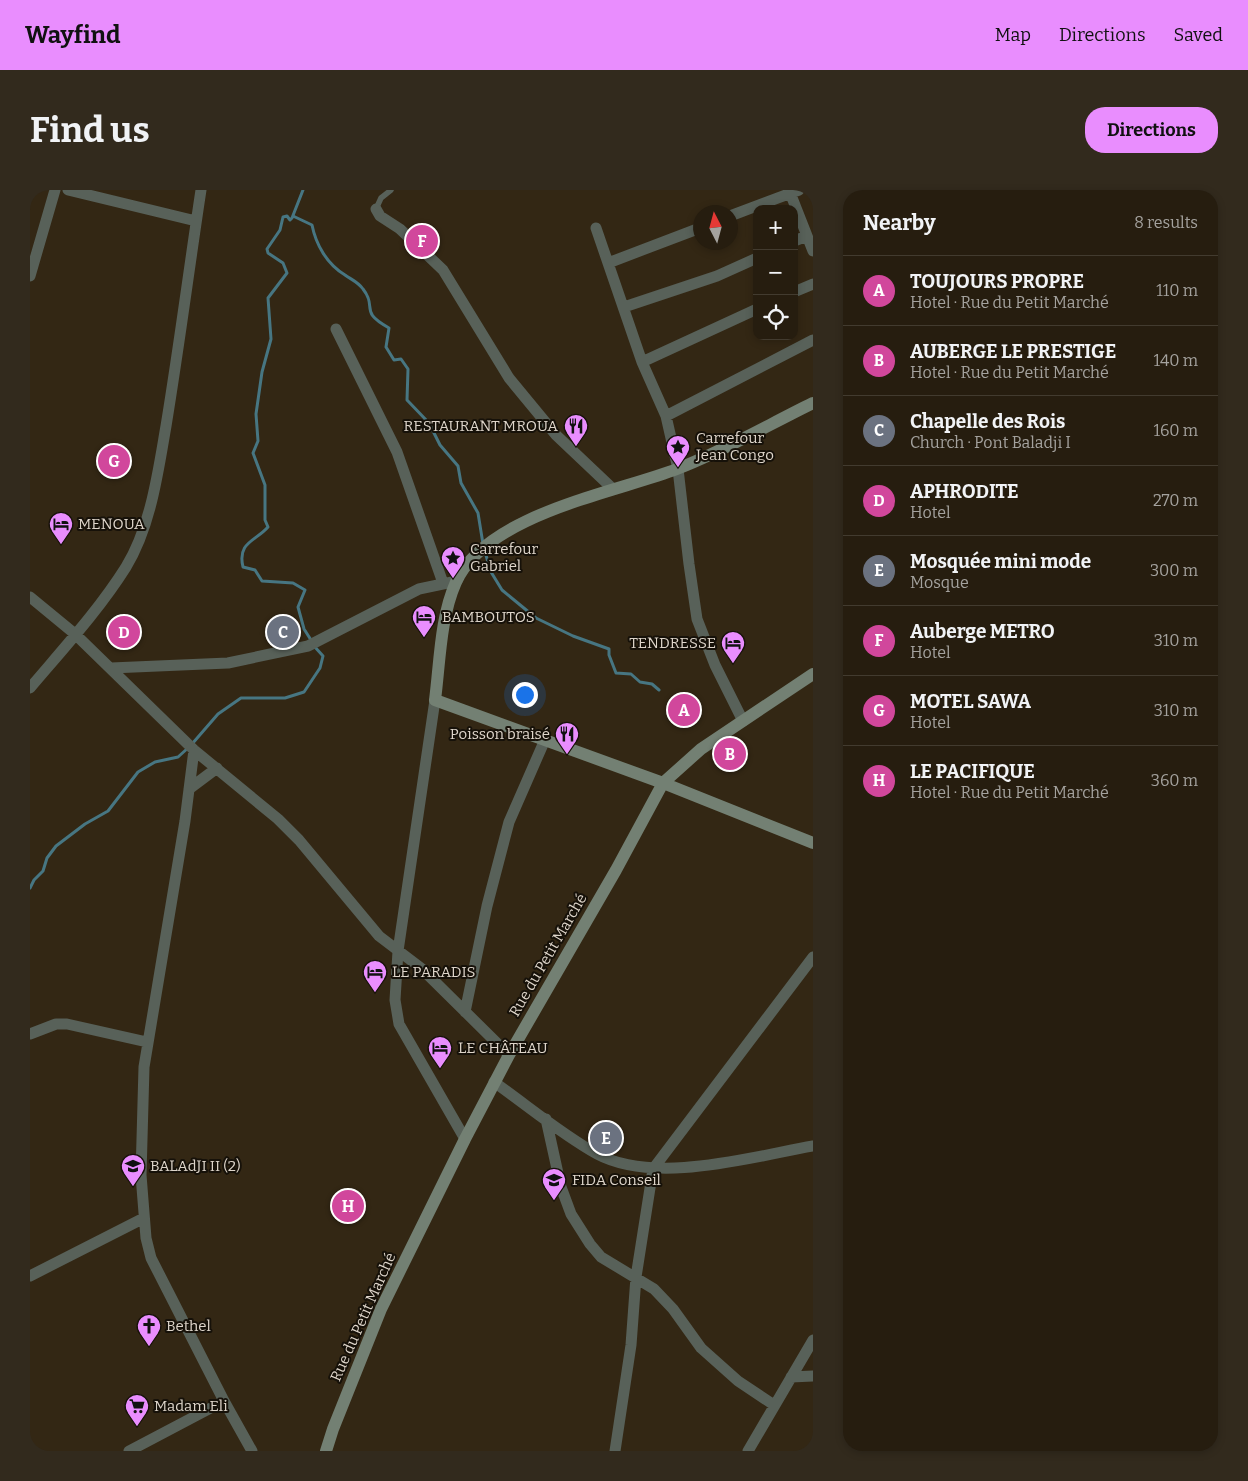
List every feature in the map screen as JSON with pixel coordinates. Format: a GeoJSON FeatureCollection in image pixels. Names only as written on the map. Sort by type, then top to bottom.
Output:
{"type":"FeatureCollection","features":[{"type":"Feature","properties":{"kind":"street"},"geometry":{"type":"LineString","coordinates":[[30,276],[55,190]]}},
{"type":"Feature","properties":{"kind":"street"},"geometry":{"type":"LineString","coordinates":[[68,190],[196,221]]}},
{"type":"Feature","properties":{"kind":"street"},"geometry":{"type":"LineString","coordinates":[[30,688],[75,634],[126,566],[141,535],[151,501],[178,357],[201,190]]}},
{"type":"Feature","properties":{"kind":"street"},"geometry":{"type":"LineString","coordinates":[[738,213],[793,191],[813,251]]}},
{"type":"Feature","properties":{"kind":"street"},"geometry":{"type":"LineString","coordinates":[[376,209],[380,216],[400,229],[444,270],[509,378],[556,435],[613,489]]}},
{"type":"Feature","properties":{"kind":"street"},"geometry":{"type":"LineString","coordinates":[[596,228],[642,362],[666,416],[678,469],[688,564],[697,619],[715,665],[743,721]]}},
{"type":"Feature","properties":{"kind":"street"},"geometry":{"type":"LineString","coordinates":[[608,263],[693,231]]}},
{"type":"Feature","properties":{"kind":"street"},"geometry":{"type":"LineString","coordinates":[[798,240],[807,236]]}},
{"type":"Feature","properties":{"kind":"street"},"geometry":{"type":"LineString","coordinates":[[624,307],[717,276],[753,260]]}},
{"type":"Feature","properties":{"kind":"street"},"geometry":{"type":"LineString","coordinates":[[798,290],[813,284]]}},
{"type":"Feature","properties":{"kind":"street"},"geometry":{"type":"LineString","coordinates":[[642,362],[753,311]]}},
{"type":"Feature","properties":{"kind":"street"},"geometry":{"type":"LineString","coordinates":[[336,329],[397,452],[444,583]]}},
{"type":"Feature","properties":{"kind":"street"},"geometry":{"type":"LineString","coordinates":[[666,416],[813,340]]}},
{"type":"Feature","properties":{"kind":"street"},"geometry":{"type":"LineString","coordinates":[[465,1140],[399,1024],[395,1000],[398,951],[435,700],[444,622],[457,581],[474,557],[501,535],[544,512],[678,469],[813,403]]}},
{"type":"Feature","properties":{"kind":"street"},"geometry":{"type":"LineString","coordinates":[[111,668],[228,663],[312,644],[419,590],[457,581]]}},
{"type":"Feature","properties":{"kind":"street"},"geometry":{"type":"LineString","coordinates":[[30,597],[75,634],[191,747],[278,818],[299,840],[379,936],[421,968],[508,1055]]}},
{"type":"Feature","properties":{"kind":"street","name":"Rue du Petit Marché"},"geometry":{"type":"LineString","coordinates":[[326,1451],[381,1309],[494,1082],[616,870],[663,783],[701,749],[813,674]]}},
{"type":"Feature","properties":{"kind":"street"},"geometry":{"type":"LineString","coordinates":[[435,700],[544,742],[663,783],[813,843]]}},
{"type":"Feature","properties":{"kind":"street"},"geometry":{"type":"LineString","coordinates":[[465,1012],[487,906],[509,822],[544,742]]}},
{"type":"Feature","properties":{"kind":"street"},"geometry":{"type":"LineString","coordinates":[[191,747],[189,789],[144,1067],[141,1175],[144,1218],[151,1258],[224,1402],[252,1451]]}},
{"type":"Feature","properties":{"kind":"street"},"geometry":{"type":"LineString","coordinates":[[189,789],[217,768]]}},
{"type":"Feature","properties":{"kind":"street"},"geometry":{"type":"LineString","coordinates":[[615,1451],[631,1345],[636,1277],[653,1169],[813,957]]}},
{"type":"Feature","properties":{"kind":"street"},"geometry":{"type":"LineString","coordinates":[[30,1034],[56,1024],[67,1024],[147,1042]]}},
{"type":"Feature","properties":{"kind":"street"},"geometry":{"type":"LineString","coordinates":[[494,1082],[598,1154],[626,1164],[653,1169],[721,1162],[813,1146]]}},
{"type":"Feature","properties":{"kind":"street"},"geometry":{"type":"LineString","coordinates":[[546,1119],[558,1178],[571,1214],[600,1257],[654,1289],[673,1309],[692,1336],[716,1362],[738,1381],[774,1405]]}},
{"type":"Feature","properties":{"kind":"street"},"geometry":{"type":"LineString","coordinates":[[30,1276],[144,1218]]}},
{"type":"Feature","properties":{"kind":"street"},"geometry":{"type":"LineString","coordinates":[[748,1451],[813,1340]]}},
{"type":"Feature","properties":{"kind":"street"},"geometry":{"type":"LineString","coordinates":[[791,1377],[813,1376]]}},
{"type":"Feature","properties":{"kind":"street"},"geometry":{"type":"LineString","coordinates":[[129,1451],[224,1402]]}},
{"type":"Feature","properties":{"kind":"lane"},"geometry":{"type":"LineString","coordinates":[[376,209],[381,198],[391,190]]}},
{"type":"Feature","properties":{"kind":"waterway"},"geometry":{"type":"LineString","coordinates":[[303,190],[292,218],[290,220],[287,216],[283,217],[280,230],[267,249],[268,253],[283,263],[287,273],[268,298],[271,339],[262,372],[256,414],[258,441],[253,453],[265,485],[265,520],[268,527],[245,547],[242,559],[243,567],[255,570],[262,581],[293,583],[305,590],[298,607],[304,629],[311,640]]}},
{"type":"Feature","properties":{"kind":"waterway"},"geometry":{"type":"LineString","coordinates":[[293,216],[312,225],[319,247],[328,260],[339,271],[361,287],[367,295],[371,313],[389,328],[386,347],[394,360],[401,359],[408,369],[407,400],[429,423],[440,445],[458,466],[461,483],[478,513],[483,544]]}},
{"type":"Feature","properties":{"kind":"waterway"},"geometry":{"type":"LineString","coordinates":[[485,552],[491,572],[502,590],[536,618],[573,636],[609,649],[609,655],[616,673],[631,674],[640,682],[652,684],[659,690]]}},
{"type":"Feature","properties":{"kind":"waterway"},"geometry":{"type":"LineString","coordinates":[[192,744],[218,714],[241,698],[285,698],[304,692],[320,668],[323,656],[314,646]]}},
{"type":"Feature","properties":{"kind":"waterway"},"geometry":{"type":"LineString","coordinates":[[30,888],[34,880],[43,871],[47,858],[56,846],[85,824],[108,811],[138,772],[155,762],[178,757],[188,748]]}},
{"type":"Feature","properties":{"kind":"place","name":"Auberge METRO"},"geometry":{"type":"Point","coordinates":[422,241]}},
{"type":"Feature","properties":{"kind":"place","name":"RESTAURANT MROUA"},"geometry":{"type":"Point","coordinates":[576,447]}},
{"type":"Feature","properties":{"kind":"place","name":"MOTEL SAWA"},"geometry":{"type":"Point","coordinates":[114,461]}},
{"type":"Feature","properties":{"kind":"place","name":"Carrefour Jean Congo"},"geometry":{"type":"Point","coordinates":[678,468]}},
{"type":"Feature","properties":{"kind":"place","name":"MENOUA"},"geometry":{"type":"Point","coordinates":[61,545]}},
{"type":"Feature","properties":{"kind":"place","name":"Carrefour Gabriel"},"geometry":{"type":"Point","coordinates":[453,579]}},
{"type":"Feature","properties":{"kind":"place","name":"APHRODITE"},"geometry":{"type":"Point","coordinates":[124,632]}},
{"type":"Feature","properties":{"kind":"place","name":"Chapelle des Rois"},"geometry":{"type":"Point","coordinates":[283,632]}},
{"type":"Feature","properties":{"kind":"place","name":"BAMBOUTOS"},"geometry":{"type":"Point","coordinates":[424,638]}},
{"type":"Feature","properties":{"kind":"place","name":"TENDRESSE"},"geometry":{"type":"Point","coordinates":[733,664]}},
{"type":"Feature","properties":{"kind":"place","name":"TOUJOURS PROPRE"},"geometry":{"type":"Point","coordinates":[684,710]}},
{"type":"Feature","properties":{"kind":"place","name":"AUBERGE LE PRESTIGE"},"geometry":{"type":"Point","coordinates":[730,754]}},
{"type":"Feature","properties":{"kind":"place","name":"Poisson braisé"},"geometry":{"type":"Point","coordinates":[567,755]}},
{"type":"Feature","properties":{"kind":"place","name":"LE PARADIS"},"geometry":{"type":"Point","coordinates":[375,993]}},
{"type":"Feature","properties":{"kind":"place","name":"LE CHÂTEAU"},"geometry":{"type":"Point","coordinates":[440,1069]}},
{"type":"Feature","properties":{"kind":"place","name":"Mosquée mini mode"},"geometry":{"type":"Point","coordinates":[606,1138]}},
{"type":"Feature","properties":{"kind":"place","name":"BALAdJI II (2)"},"geometry":{"type":"Point","coordinates":[133,1187]}},
{"type":"Feature","properties":{"kind":"place","name":"FIDA Conseil"},"geometry":{"type":"Point","coordinates":[554,1201]}},
{"type":"Feature","properties":{"kind":"place","name":"LE PACIFIQUE"},"geometry":{"type":"Point","coordinates":[348,1206]}},
{"type":"Feature","properties":{"kind":"place","name":"Bethel"},"geometry":{"type":"Point","coordinates":[149,1347]}},
{"type":"Feature","properties":{"kind":"place","name":"Madam Eli"},"geometry":{"type":"Point","coordinates":[137,1427]}}]}
